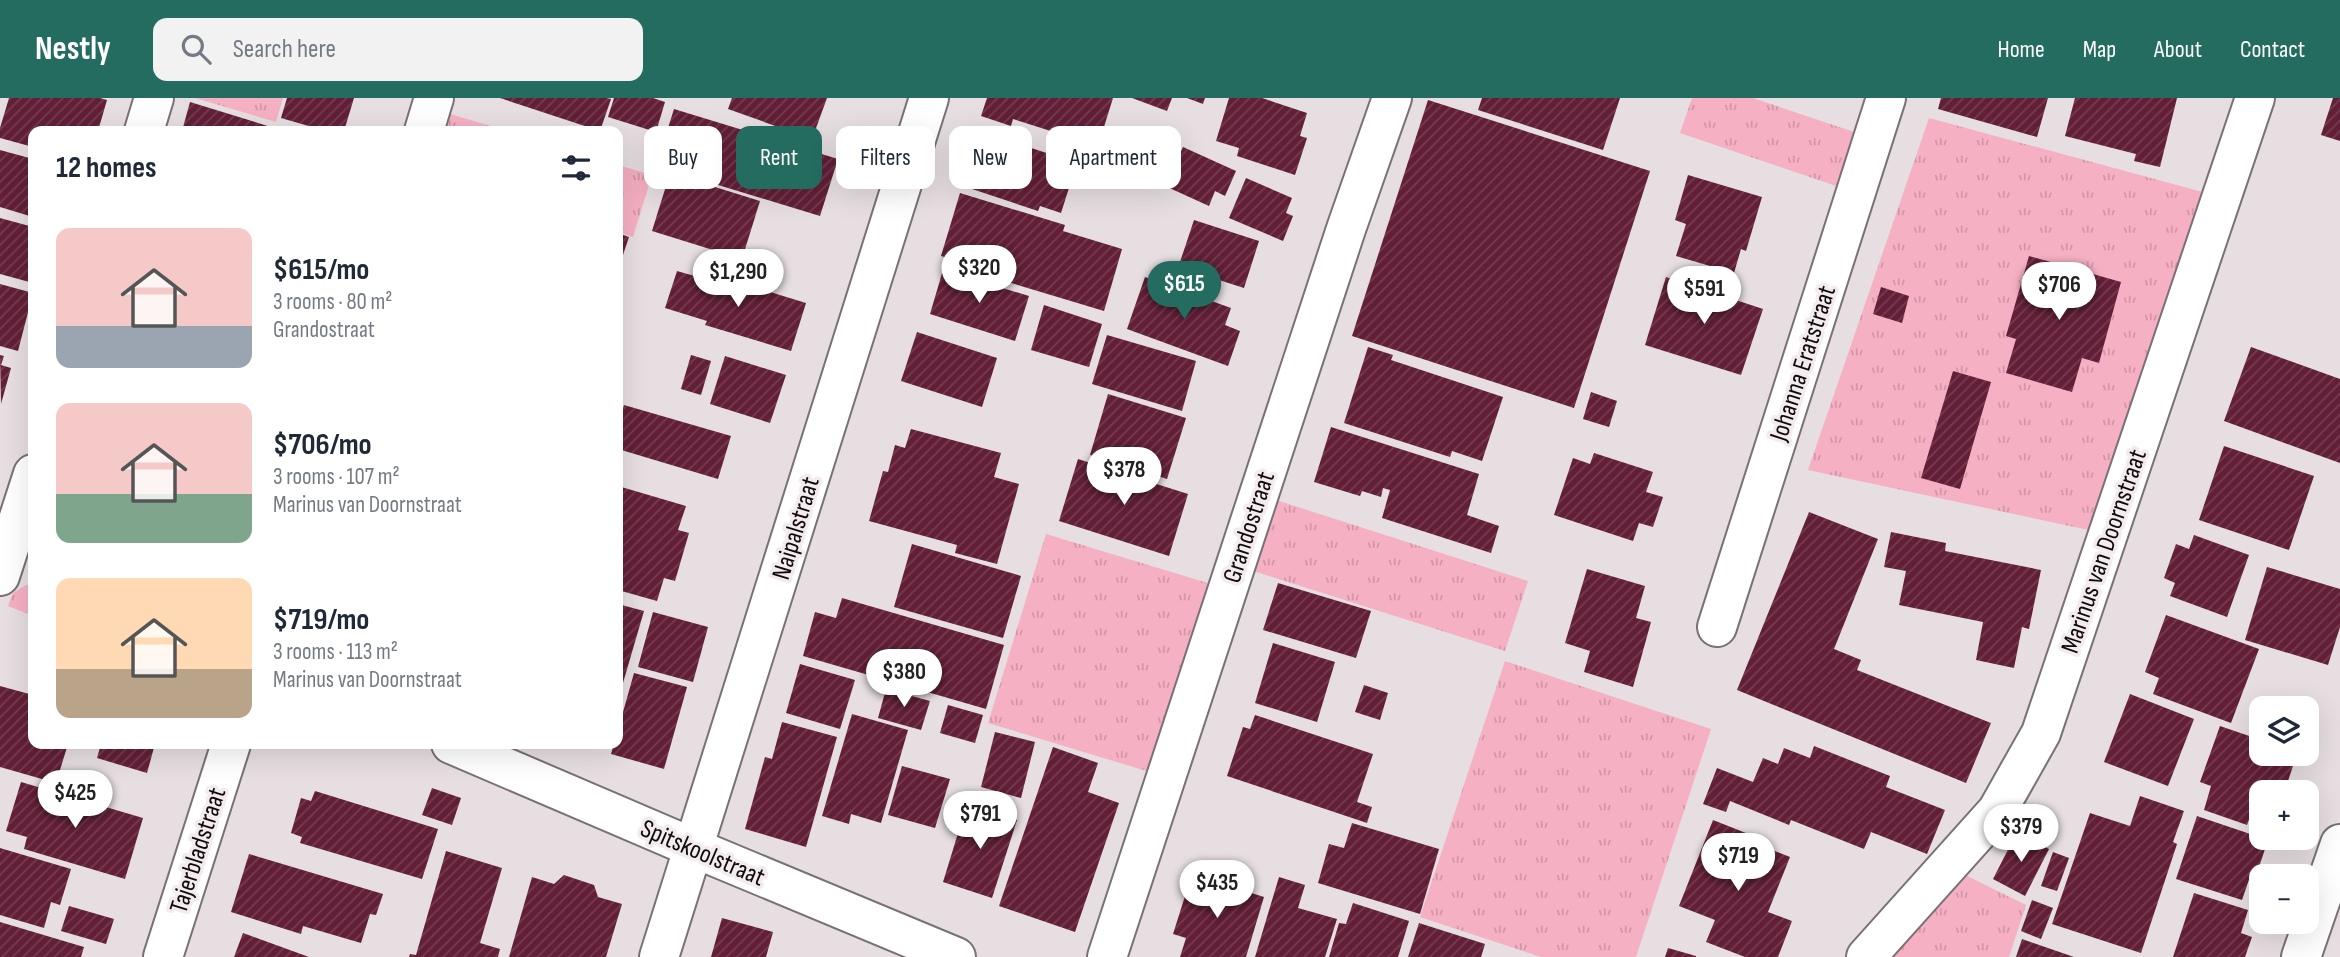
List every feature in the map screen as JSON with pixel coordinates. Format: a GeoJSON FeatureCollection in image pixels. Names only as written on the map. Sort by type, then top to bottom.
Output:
{"type":"FeatureCollection","features":[{"type":"Feature","properties":{"kind":"street"},"geometry":{"type":"LineString","coordinates":[[146,126],[154,98]]}},
{"type":"Feature","properties":{"kind":"street"},"geometry":{"type":"LineString","coordinates":[[426,126],[434,98]]}},
{"type":"Feature","properties":{"kind":"street","name":"Naipalstraat"},"geometry":{"type":"LineString","coordinates":[[659,957],[929,98]]}},
{"type":"Feature","properties":{"kind":"street","name":"Grandostraat"},"geometry":{"type":"LineString","coordinates":[[1107,957],[1392,98]]}},
{"type":"Feature","properties":{"kind":"street","name":"Johanna Eratstraat"},"geometry":{"type":"LineString","coordinates":[[1717,627],[1886,98]]}},
{"type":"Feature","properties":{"kind":"street","name":"Marinus van Doornstraat"},"geometry":{"type":"LineString","coordinates":[[1866,957],[1997,811],[2041,733],[2255,98]]}},
{"type":"Feature","properties":{"kind":"street"},"geometry":{"type":"LineString","coordinates":[[13,566],[28,497]]}},
{"type":"Feature","properties":{"kind":"street","name":"Tajerbladstraat"},"geometry":{"type":"LineString","coordinates":[[163,957],[229,749]]}},
{"type":"Feature","properties":{"kind":"street","name":"Spitskoolstraat"},"geometry":{"type":"LineString","coordinates":[[463,749],[956,957]]}},
{"type":"Feature","properties":{"kind":"street"},"geometry":{"type":"LineString","coordinates":[[2301,957],[2340,844]]}},
{"type":"Feature","properties":{"kind":"green space"},"geometry":{"type":"Polygon","coordinates":[[[195,98],[283,98],[276,122],[195,98]]]}},
{"type":"Feature","properties":{"kind":"green space"},"geometry":{"type":"Polygon","coordinates":[[[1692,98],[1753,98],[1866,136],[1848,190],[1680,133],[1692,98]]]}},
{"type":"Feature","properties":{"kind":"green space"},"geometry":{"type":"Polygon","coordinates":[[[447,113],[490,126],[443,126],[447,113]]]}},
{"type":"Feature","properties":{"kind":"green space"},"geometry":{"type":"Polygon","coordinates":[[[1929,118],[2210,194],[2098,532],[1808,470],[1929,118]]]}},
{"type":"Feature","properties":{"kind":"green space"},"geometry":{"type":"Polygon","coordinates":[[[623,166],[644,173],[644,189],[648,189],[633,237],[623,234],[623,166]]]}},
{"type":"Feature","properties":{"kind":"green space"},"geometry":{"type":"Polygon","coordinates":[[[1273,499],[1528,581],[1505,651],[1250,570],[1273,499]]]}},
{"type":"Feature","properties":{"kind":"green space"},"geometry":{"type":"Polygon","coordinates":[[[1046,534],[1211,584],[1153,773],[988,723],[1046,534]]]}},
{"type":"Feature","properties":{"kind":"green space"},"geometry":{"type":"Polygon","coordinates":[[[28,585],[28,614],[8,606],[13,593],[28,585]]]}},
{"type":"Feature","properties":{"kind":"green space"},"geometry":{"type":"Polygon","coordinates":[[[1505,661],[1711,729],[1636,957],[1541,957],[1420,917],[1505,661]]]}},
{"type":"Feature","properties":{"kind":"green space"},"geometry":{"type":"Polygon","coordinates":[[[1963,874],[2026,905],[2009,957],[1888,957],[1963,874]]]}},
{"type":"Feature","properties":{"kind":"building"},"geometry":{"type":"Polygon","coordinates":[[[9,98],[107,100],[99,126],[28,126],[28,146],[0,138],[0,128],[9,98]]]}},
{"type":"Feature","properties":{"kind":"building"},"geometry":{"type":"Polygon","coordinates":[[[287,98],[354,98],[346,126],[309,126],[281,118],[287,98]]]}},
{"type":"Feature","properties":{"kind":"building"},"geometry":{"type":"Polygon","coordinates":[[[500,98],[611,99],[602,126],[585,126],[500,98]]]}},
{"type":"Feature","properties":{"kind":"building"},"geometry":{"type":"Polygon","coordinates":[[[614,98],[653,98],[665,102],[658,126],[644,126],[644,128],[608,117],[614,98]]]}},
{"type":"Feature","properties":{"kind":"building"},"geometry":{"type":"Polygon","coordinates":[[[732,98],[827,98],[817,126],[776,126],[728,109],[732,98]]]}},
{"type":"Feature","properties":{"kind":"building"},"geometry":{"type":"Polygon","coordinates":[[[987,98],[1113,98],[1104,126],[1046,126],[1046,129],[1013,119],[1011,126],[981,116],[987,98]]]}},
{"type":"Feature","properties":{"kind":"building"},"geometry":{"type":"Polygon","coordinates":[[[1132,98],[1172,98],[1167,111],[1132,98]]]}},
{"type":"Feature","properties":{"kind":"building"},"geometry":{"type":"Polygon","coordinates":[[[1187,98],[1205,98],[1203,104],[1187,98]]]}},
{"type":"Feature","properties":{"kind":"building"},"geometry":{"type":"Polygon","coordinates":[[[1229,98],[1262,98],[1307,113],[1300,136],[1307,138],[1295,175],[1237,156],[1239,148],[1216,141],[1229,98]]]}},
{"type":"Feature","properties":{"kind":"building"},"geometry":{"type":"Polygon","coordinates":[[[1482,98],[1620,98],[1603,150],[1478,110],[1482,98]]]}},
{"type":"Feature","properties":{"kind":"building"},"geometry":{"type":"Polygon","coordinates":[[[1941,98],[2048,98],[2037,137],[1938,109],[1941,98]]]}},
{"type":"Feature","properties":{"kind":"building"},"geometry":{"type":"Polygon","coordinates":[[[2075,98],[2177,98],[2160,167],[2134,161],[2136,154],[2065,136],[2075,98]]]}},
{"type":"Feature","properties":{"kind":"building"},"geometry":{"type":"Polygon","coordinates":[[[2333,98],[2340,98],[2340,141],[2321,135],[2333,98]]]}},
{"type":"Feature","properties":{"kind":"building"},"geometry":{"type":"Polygon","coordinates":[[[1428,100],[1650,171],[1574,408],[1352,336],[1428,100]]]}},
{"type":"Feature","properties":{"kind":"building"},"geometry":{"type":"Polygon","coordinates":[[[190,102],[268,126],[183,126],[190,102]]]}},
{"type":"Feature","properties":{"kind":"building"},"geometry":{"type":"Polygon","coordinates":[[[674,109],[736,128],[736,189],[822,189],[822,154],[836,158],[820,216],[722,186],[722,126],[669,126],[674,109]]]}},
{"type":"Feature","properties":{"kind":"building"},"geometry":{"type":"Polygon","coordinates":[[[1183,147],[1236,171],[1225,196],[1215,191],[1209,206],[1172,189],[1181,189],[1183,147]]]}},
{"type":"Feature","properties":{"kind":"building"},"geometry":{"type":"Polygon","coordinates":[[[1032,148],[1046,153],[1046,189],[1069,189],[1061,213],[1040,206],[1038,211],[972,189],[1032,189],[1032,148]]]}},
{"type":"Feature","properties":{"kind":"building"},"geometry":{"type":"Polygon","coordinates":[[[0,150],[28,158],[28,215],[0,207],[0,150]]]}},
{"type":"Feature","properties":{"kind":"building"},"geometry":{"type":"Polygon","coordinates":[[[1688,175],[1762,197],[1746,251],[1741,249],[1734,273],[1676,256],[1686,224],[1675,220],[1688,175]]]}},
{"type":"Feature","properties":{"kind":"building"},"geometry":{"type":"Polygon","coordinates":[[[1246,178],[1292,198],[1286,213],[1293,216],[1283,241],[1229,218],[1246,178]]]}},
{"type":"Feature","properties":{"kind":"building"},"geometry":{"type":"Polygon","coordinates":[[[665,189],[721,189],[760,201],[742,259],[652,231],[665,189]]]}},
{"type":"Feature","properties":{"kind":"building"},"geometry":{"type":"Polygon","coordinates":[[[960,193],[1065,225],[1063,231],[1122,249],[1104,311],[1001,280],[1005,269],[990,264],[988,270],[941,256],[960,193]]]}},
{"type":"Feature","properties":{"kind":"building"},"geometry":{"type":"Polygon","coordinates":[[[0,218],[28,226],[28,282],[0,274],[0,218]]]}},
{"type":"Feature","properties":{"kind":"building"},"geometry":{"type":"Polygon","coordinates":[[[1194,220],[1259,241],[1244,288],[1219,280],[1215,294],[1191,286],[1195,273],[1178,268],[1194,220]]]}},
{"type":"Feature","properties":{"kind":"building"},"geometry":{"type":"Polygon","coordinates":[[[623,235],[629,237],[623,255],[623,235]]]}},
{"type":"Feature","properties":{"kind":"building"},"geometry":{"type":"Polygon","coordinates":[[[2029,256],[2121,282],[2099,363],[2082,358],[2072,392],[2006,373],[2016,339],[2006,336],[2029,256]]]}},
{"type":"Feature","properties":{"kind":"building"},"geometry":{"type":"Polygon","coordinates":[[[943,270],[1029,296],[1015,341],[930,314],[943,270]]]}},
{"type":"Feature","properties":{"kind":"building"},"geometry":{"type":"Polygon","coordinates":[[[677,271],[719,283],[721,277],[806,303],[791,351],[705,325],[707,321],[665,308],[677,271]]]}},
{"type":"Feature","properties":{"kind":"building"},"geometry":{"type":"Polygon","coordinates":[[[1145,277],[1231,308],[1225,325],[1240,331],[1228,366],[1127,329],[1145,277]]]}},
{"type":"Feature","properties":{"kind":"building"},"geometry":{"type":"Polygon","coordinates":[[[1666,277],[1763,309],[1741,375],[1645,345],[1666,277]]]}},
{"type":"Feature","properties":{"kind":"building"},"geometry":{"type":"Polygon","coordinates":[[[0,284],[28,292],[28,312],[18,351],[0,346],[0,284]]]}},
{"type":"Feature","properties":{"kind":"building"},"geometry":{"type":"Polygon","coordinates":[[[1881,287],[1909,296],[1902,323],[1873,314],[1881,287]]]}},
{"type":"Feature","properties":{"kind":"building"},"geometry":{"type":"Polygon","coordinates":[[[1044,305],[1102,324],[1089,367],[1031,350],[1044,305]]]}},
{"type":"Feature","properties":{"kind":"building"},"geometry":{"type":"Polygon","coordinates":[[[917,332],[997,358],[982,407],[901,381],[917,332]]]}},
{"type":"Feature","properties":{"kind":"building"},"geometry":{"type":"Polygon","coordinates":[[[1107,335],[1196,361],[1182,411],[1092,384],[1107,335]]]}},
{"type":"Feature","properties":{"kind":"building"},"geometry":{"type":"Polygon","coordinates":[[[1368,347],[1393,355],[1391,360],[1503,397],[1482,461],[1452,451],[1450,457],[1344,423],[1368,347]]]}},
{"type":"Feature","properties":{"kind":"building"},"geometry":{"type":"Polygon","coordinates":[[[2251,347],[2340,379],[2340,463],[2224,421],[2251,347]]]}},
{"type":"Feature","properties":{"kind":"building"},"geometry":{"type":"Polygon","coordinates":[[[0,355],[4,356],[1,365],[11,368],[1,404],[0,355]]]}},
{"type":"Feature","properties":{"kind":"building"},"geometry":{"type":"Polygon","coordinates":[[[691,355],[711,361],[701,395],[681,389],[691,355]]]}},
{"type":"Feature","properties":{"kind":"building"},"geometry":{"type":"Polygon","coordinates":[[[725,356],[786,375],[770,423],[710,404],[725,356]]]}},
{"type":"Feature","properties":{"kind":"building"},"geometry":{"type":"Polygon","coordinates":[[[1953,371],[1991,382],[1960,489],[1921,478],[1953,371]]]}},
{"type":"Feature","properties":{"kind":"building"},"geometry":{"type":"Polygon","coordinates":[[[1591,392],[1617,401],[1609,427],[1583,419],[1591,392]]]}},
{"type":"Feature","properties":{"kind":"building"},"geometry":{"type":"Polygon","coordinates":[[[1108,394],[1186,418],[1167,479],[1090,455],[1108,394]]]}},
{"type":"Feature","properties":{"kind":"building"},"geometry":{"type":"Polygon","coordinates":[[[624,405],[731,436],[718,479],[623,450],[624,405]]]}},
{"type":"Feature","properties":{"kind":"building"},"geometry":{"type":"Polygon","coordinates":[[[1331,427],[1479,474],[1467,515],[1499,526],[1491,553],[1382,518],[1390,490],[1383,488],[1381,497],[1362,491],[1360,496],[1314,482],[1331,427]]]}},
{"type":"Feature","properties":{"kind":"building"},"geometry":{"type":"Polygon","coordinates":[[[911,429],[1001,453],[994,477],[1019,484],[997,564],[955,553],[957,545],[869,521],[883,471],[888,472],[895,445],[905,448],[911,429]]]}},
{"type":"Feature","properties":{"kind":"building"},"geometry":{"type":"Polygon","coordinates":[[[2224,446],[2314,476],[2289,550],[2199,520],[2224,446]]]}},
{"type":"Feature","properties":{"kind":"building"},"geometry":{"type":"Polygon","coordinates":[[[1594,453],[1653,472],[1646,492],[1663,497],[1653,527],[1639,523],[1633,541],[1554,515],[1573,458],[1590,464],[1594,453]]]}},
{"type":"Feature","properties":{"kind":"building"},"geometry":{"type":"Polygon","coordinates":[[[1078,459],[1188,494],[1169,556],[1059,521],[1078,459]]]}},
{"type":"Feature","properties":{"kind":"building"},"geometry":{"type":"Polygon","coordinates":[[[623,487],[686,506],[678,530],[689,533],[675,581],[664,578],[657,601],[623,591],[623,487]]]}},
{"type":"Feature","properties":{"kind":"building"},"geometry":{"type":"Polygon","coordinates":[[[1809,512],[1878,539],[1834,649],[1861,660],[1857,670],[1991,723],[1966,783],[1737,690],[1809,512]]]}},
{"type":"Feature","properties":{"kind":"building"},"geometry":{"type":"Polygon","coordinates":[[[1891,532],[1946,543],[1945,551],[2041,570],[2029,629],[2022,627],[2014,668],[1976,660],[1983,622],[1899,605],[1906,571],[1884,567],[1891,532]]]}},
{"type":"Feature","properties":{"kind":"building"},"geometry":{"type":"Polygon","coordinates":[[[2194,535],[2249,555],[2227,617],[2170,596],[2175,583],[2164,578],[2176,544],[2189,549],[2194,535]]]}},
{"type":"Feature","properties":{"kind":"building"},"geometry":{"type":"Polygon","coordinates":[[[912,544],[1021,576],[1003,638],[894,607],[912,544]]]}},
{"type":"Feature","properties":{"kind":"building"},"geometry":{"type":"Polygon","coordinates":[[[2267,567],[2340,589],[2340,627],[2328,665],[2245,640],[2267,567]]]}},
{"type":"Feature","properties":{"kind":"building"},"geometry":{"type":"Polygon","coordinates":[[[1587,569],[1645,586],[1636,618],[1651,622],[1633,687],[1584,672],[1590,651],[1565,643],[1587,569]]]}},
{"type":"Feature","properties":{"kind":"building"},"geometry":{"type":"Polygon","coordinates":[[[1278,583],[1371,611],[1356,658],[1263,630],[1278,583]]]}},
{"type":"Feature","properties":{"kind":"building"},"geometry":{"type":"Polygon","coordinates":[[[842,598],[1004,645],[986,709],[803,656],[815,612],[836,618],[842,598]]]}},
{"type":"Feature","properties":{"kind":"building"},"geometry":{"type":"Polygon","coordinates":[[[623,605],[644,611],[623,683],[623,605]]]}},
{"type":"Feature","properties":{"kind":"building"},"geometry":{"type":"Polygon","coordinates":[[[653,612],[708,627],[693,682],[638,667],[653,612]]]}},
{"type":"Feature","properties":{"kind":"building"},"geometry":{"type":"Polygon","coordinates":[[[2166,615],[2259,649],[2231,723],[2153,694],[2159,678],[2145,672],[2166,615]]]}},
{"type":"Feature","properties":{"kind":"building"},"geometry":{"type":"Polygon","coordinates":[[[1273,643],[1335,662],[1317,722],[1255,703],[1273,643]]]}},
{"type":"Feature","properties":{"kind":"building"},"geometry":{"type":"Polygon","coordinates":[[[800,664],[855,680],[840,729],[786,713],[800,664]]]}},
{"type":"Feature","properties":{"kind":"building"},"geometry":{"type":"Polygon","coordinates":[[[634,673],[687,687],[664,769],[611,754],[612,749],[623,749],[623,712],[634,673]]]}},
{"type":"Feature","properties":{"kind":"building"},"geometry":{"type":"Polygon","coordinates":[[[1364,685],[1388,693],[1380,720],[1355,712],[1364,685]]]}},
{"type":"Feature","properties":{"kind":"building"},"geometry":{"type":"Polygon","coordinates":[[[0,686],[28,694],[28,749],[66,749],[56,783],[0,767],[0,686]]]}},
{"type":"Feature","properties":{"kind":"building"},"geometry":{"type":"Polygon","coordinates":[[[886,689],[930,701],[921,730],[878,718],[886,689]]]}},
{"type":"Feature","properties":{"kind":"building"},"geometry":{"type":"Polygon","coordinates":[[[2130,694],[2194,719],[2168,786],[2104,762],[2130,694]]]}},
{"type":"Feature","properties":{"kind":"building"},"geometry":{"type":"Polygon","coordinates":[[[948,705],[983,715],[975,743],[940,733],[948,705]]]}},
{"type":"Feature","properties":{"kind":"building"},"geometry":{"type":"Polygon","coordinates":[[[852,714],[908,730],[881,823],[851,814],[849,824],[822,816],[852,714]]]}},
{"type":"Feature","properties":{"kind":"building"},"geometry":{"type":"Polygon","coordinates":[[[1255,715],[1373,754],[1357,802],[1372,807],[1367,823],[1227,776],[1243,727],[1250,729],[1255,715]]]}},
{"type":"Feature","properties":{"kind":"building"},"geometry":{"type":"Polygon","coordinates":[[[782,722],[837,737],[806,847],[745,829],[765,757],[772,759],[782,722]]]}},
{"type":"Feature","properties":{"kind":"building"},"geometry":{"type":"Polygon","coordinates":[[[2220,726],[2249,736],[2249,766],[2293,766],[2288,780],[2249,780],[2247,825],[2204,810],[2211,786],[2200,782],[2220,726]]]}},
{"type":"Feature","properties":{"kind":"building"},"geometry":{"type":"Polygon","coordinates":[[[995,732],[1035,742],[1021,798],[981,787],[995,732]]]}},
{"type":"Feature","properties":{"kind":"building"},"geometry":{"type":"Polygon","coordinates":[[[1814,746],[1890,776],[1886,787],[1945,810],[1927,854],[1871,832],[1864,849],[1791,820],[1789,825],[1730,801],[1726,812],[1703,804],[1717,768],[1753,782],[1763,758],[1778,764],[1784,748],[1810,758],[1814,746]]]}},
{"type":"Feature","properties":{"kind":"building"},"geometry":{"type":"Polygon","coordinates":[[[1053,747],[1098,763],[1088,792],[1119,803],[1075,932],[999,906],[1053,747]]]}},
{"type":"Feature","properties":{"kind":"building"},"geometry":{"type":"Polygon","coordinates":[[[100,749],[154,749],[147,773],[97,758],[100,749]]]}},
{"type":"Feature","properties":{"kind":"building"},"geometry":{"type":"Polygon","coordinates":[[[902,766],[950,779],[935,828],[888,815],[902,766]]]}},
{"type":"Feature","properties":{"kind":"building"},"geometry":{"type":"Polygon","coordinates":[[[21,782],[143,818],[125,879],[24,849],[27,837],[6,831],[21,782]]]}},
{"type":"Feature","properties":{"kind":"building"},"geometry":{"type":"Polygon","coordinates":[[[432,788],[461,798],[452,825],[422,815],[432,788]]]}},
{"type":"Feature","properties":{"kind":"building"},"geometry":{"type":"Polygon","coordinates":[[[315,791],[438,829],[422,879],[300,843],[302,837],[291,833],[301,798],[311,801],[315,791]]]}},
{"type":"Feature","properties":{"kind":"building"},"geometry":{"type":"Polygon","coordinates":[[[2140,796],[2184,811],[2173,842],[2177,844],[2141,953],[2052,924],[2090,813],[2130,826],[2140,796]]]}},
{"type":"Feature","properties":{"kind":"building"},"geometry":{"type":"Polygon","coordinates":[[[967,804],[1017,820],[992,898],[943,882],[967,804]]]}},
{"type":"Feature","properties":{"kind":"building"},"geometry":{"type":"Polygon","coordinates":[[[2197,816],[2249,834],[2249,850],[2265,850],[2260,864],[2249,864],[2249,880],[2242,900],[2176,879],[2197,816]]]}},
{"type":"Feature","properties":{"kind":"building"},"geometry":{"type":"Polygon","coordinates":[[[1713,820],[1751,835],[1749,841],[1790,857],[1768,912],[1792,921],[1778,957],[1745,957],[1706,942],[1715,920],[1679,906],[1713,820]]]}},
{"type":"Feature","properties":{"kind":"building"},"geometry":{"type":"Polygon","coordinates":[[[1352,823],[1439,849],[1420,914],[1318,883],[1329,844],[1344,848],[1352,823]]]}},
{"type":"Feature","properties":{"kind":"building"},"geometry":{"type":"Polygon","coordinates":[[[2017,832],[2049,849],[2025,896],[1993,879],[2017,832]]]}},
{"type":"Feature","properties":{"kind":"building"},"geometry":{"type":"Polygon","coordinates":[[[0,848],[71,869],[60,905],[51,902],[44,928],[0,915],[0,848]]]}},
{"type":"Feature","properties":{"kind":"building"},"geometry":{"type":"Polygon","coordinates":[[[446,851],[502,868],[480,943],[500,949],[498,957],[409,957],[410,954],[416,955],[446,851]]]}},
{"type":"Feature","properties":{"kind":"building"},"geometry":{"type":"Polygon","coordinates":[[[2053,852],[2069,858],[2057,891],[2041,886],[2053,852]]]}},
{"type":"Feature","properties":{"kind":"building"},"geometry":{"type":"Polygon","coordinates":[[[249,854],[383,894],[376,915],[370,914],[361,943],[303,926],[301,934],[231,912],[249,854]]]}},
{"type":"Feature","properties":{"kind":"building"},"geometry":{"type":"Polygon","coordinates":[[[1192,874],[1264,897],[1246,957],[1180,957],[1186,938],[1173,934],[1192,874]]]}},
{"type":"Feature","properties":{"kind":"building"},"geometry":{"type":"Polygon","coordinates":[[[564,875],[594,885],[598,897],[622,904],[606,957],[509,957],[532,877],[554,884],[564,875]]]}},
{"type":"Feature","properties":{"kind":"building"},"geometry":{"type":"Polygon","coordinates":[[[1279,877],[1305,885],[1298,908],[1337,919],[1325,957],[1255,957],[1279,877]]]}},
{"type":"Feature","properties":{"kind":"building"},"geometry":{"type":"Polygon","coordinates":[[[2194,893],[2248,910],[2241,933],[2252,937],[2245,957],[2173,957],[2194,893]]]}},
{"type":"Feature","properties":{"kind":"building"},"geometry":{"type":"Polygon","coordinates":[[[2032,900],[2053,908],[2041,939],[2021,931],[2032,900]]]}},
{"type":"Feature","properties":{"kind":"building"},"geometry":{"type":"Polygon","coordinates":[[[1353,903],[1409,921],[1398,957],[1329,957],[1339,923],[1346,924],[1353,903]]]}},
{"type":"Feature","properties":{"kind":"building"},"geometry":{"type":"Polygon","coordinates":[[[69,906],[114,919],[106,944],[61,931],[69,906]]]}},
{"type":"Feature","properties":{"kind":"building"},"geometry":{"type":"Polygon","coordinates":[[[722,918],[773,932],[766,957],[711,957],[722,918]]]}},
{"type":"Feature","properties":{"kind":"building"},"geometry":{"type":"Polygon","coordinates":[[[0,922],[84,947],[81,957],[0,957],[0,922]]]}},
{"type":"Feature","properties":{"kind":"building"},"geometry":{"type":"Polygon","coordinates":[[[1419,923],[1485,944],[1481,957],[1408,957],[1419,923]]]}},
{"type":"Feature","properties":{"kind":"building"},"geometry":{"type":"Polygon","coordinates":[[[243,933],[309,957],[234,957],[243,933]]]}},
{"type":"Feature","properties":{"kind":"building"},"geometry":{"type":"Polygon","coordinates":[[[2022,939],[2074,957],[2016,957],[2022,939]]]}},
{"type":"Feature","properties":{"kind":"building"},"geometry":{"type":"Polygon","coordinates":[[[1668,948],[1696,956],[1696,957],[1665,957],[1668,948]]]}}]}
